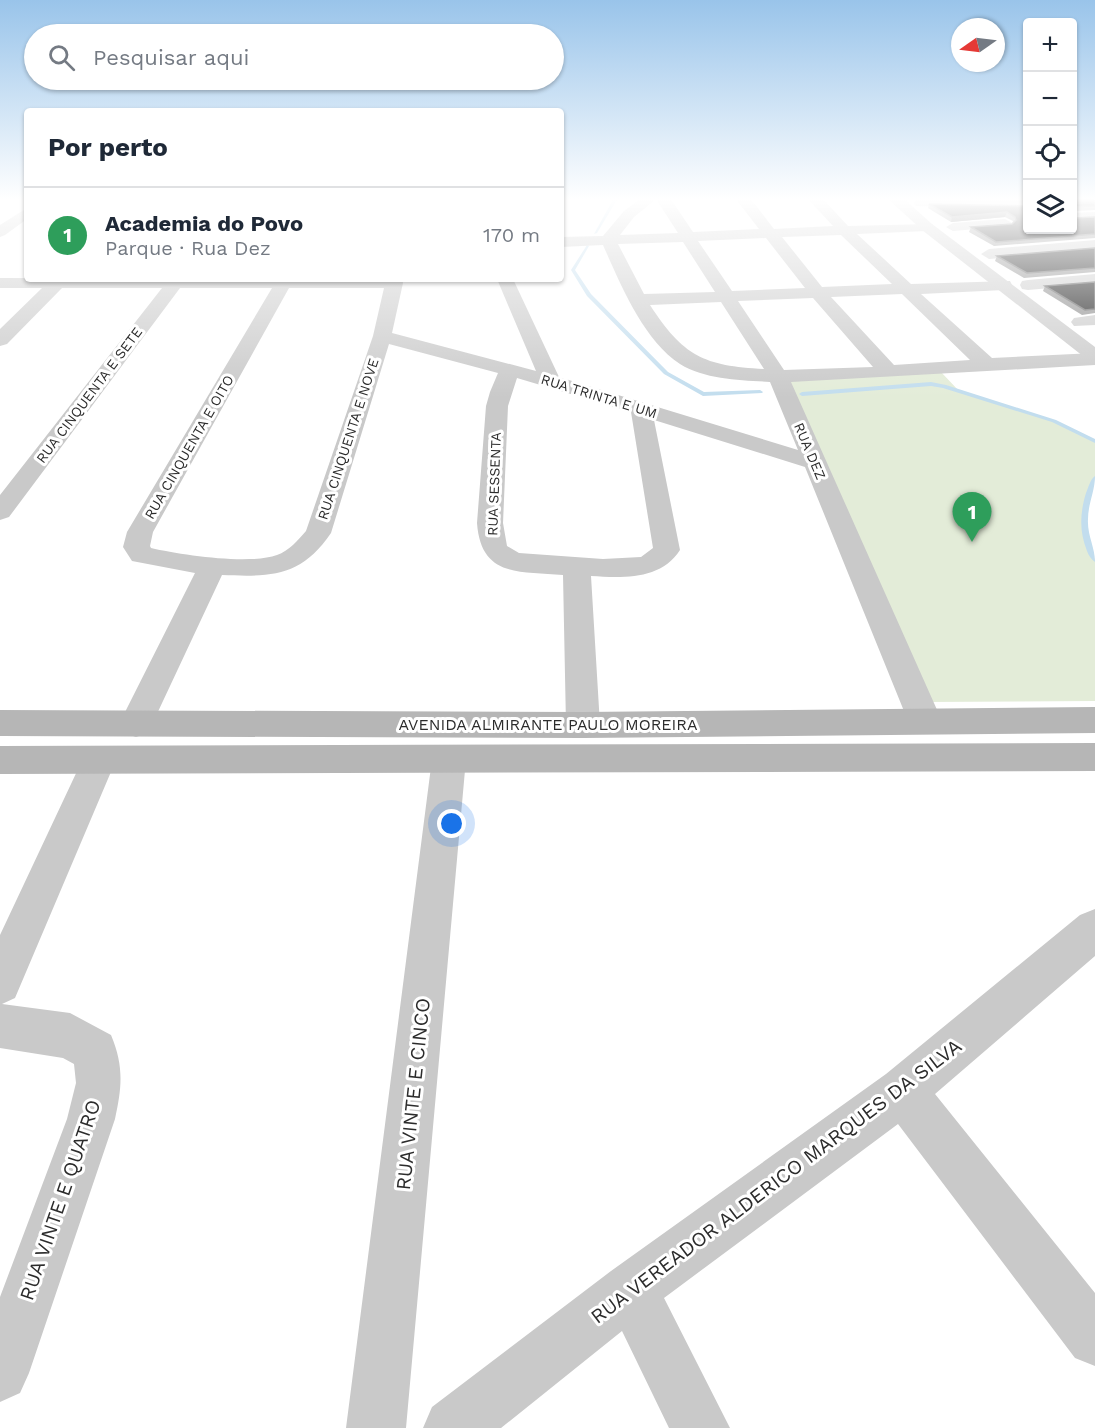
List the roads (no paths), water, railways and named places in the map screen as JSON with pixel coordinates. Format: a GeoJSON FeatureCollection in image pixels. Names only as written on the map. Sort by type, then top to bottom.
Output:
{"type":"FeatureCollection","features":[{"type":"Feature","properties":{"kind":"main road","name":"AVENIDA ALMIRANTE PAULO MOREIRA"},"geometry":{"type":"LineString","coordinates":[[0,723],[583,725],[1095,720]]}},
{"type":"Feature","properties":{"kind":"main road","name":"AVENIDA ALMIRANTE PAULO MOREIRA"},"geometry":{"type":"LineString","coordinates":[[0,760],[1095,757]]}},
{"type":"Feature","properties":{"kind":"street"},"geometry":{"type":"LineString","coordinates":[[620,265],[638,300],[676,351],[707,369],[778,376],[1095,358]]}},
{"type":"Feature","properties":{"kind":"street","name":"RUA DEZ"},"geometry":{"type":"LineString","coordinates":[[705,265],[778,376],[925,721]]}},
{"type":"Feature","properties":{"kind":"street"},"geometry":{"type":"LineString","coordinates":[[794,265],[888,371]]}},
{"type":"Feature","properties":{"kind":"street"},"geometry":{"type":"LineString","coordinates":[[881,265],[987,365]]}},
{"type":"Feature","properties":{"kind":"street"},"geometry":{"type":"LineString","coordinates":[[977,265],[1095,358]]}},
{"type":"Feature","properties":{"kind":"street"},"geometry":{"type":"LineString","coordinates":[[1028,285],[1095,279]]}},
{"type":"Feature","properties":{"kind":"street"},"geometry":{"type":"LineString","coordinates":[[0,284],[39,282]]}},
{"type":"Feature","properties":{"kind":"street"},"geometry":{"type":"LineString","coordinates":[[0,340],[58,282]]}},
{"type":"Feature","properties":{"kind":"street","name":"RUA CINQUENTA E SETE"},"geometry":{"type":"LineString","coordinates":[[0,512],[175,282]]}},
{"type":"Feature","properties":{"kind":"street","name":"RUA CINQUENTA E OITO"},"geometry":{"type":"LineString","coordinates":[[212,567],[153,558],[142,555],[136,547],[140,532],[284,282]]}},
{"type":"Feature","properties":{"kind":"street","name":"RUA CINQUENTA E NOVE"},"geometry":{"type":"LineString","coordinates":[[212,567],[287,562],[304,551],[318,533],[381,336],[394,282]]}},
{"type":"Feature","properties":{"kind":"street"},"geometry":{"type":"LineString","coordinates":[[506,282],[551,381]]}},
{"type":"Feature","properties":{"kind":"street"},"geometry":{"type":"LineString","coordinates":[[638,300],[1004,285]]}},
{"type":"Feature","properties":{"kind":"street","name":"RUA TRINTA E UM"},"geometry":{"type":"LineString","coordinates":[[381,336],[551,381],[814,462]]}},
{"type":"Feature","properties":{"kind":"street","name":"RUA SESSENTA"},"geometry":{"type":"LineString","coordinates":[[510,370],[500,392],[497,406],[490,524],[492,543],[496,552],[503,558],[519,562],[628,567],[648,564],[661,557],[667,550],[641,409]]}},
{"type":"Feature","properties":{"kind":"street"},"geometry":{"type":"LineString","coordinates":[[577,565],[583,725]]}},
{"type":"Feature","properties":{"kind":"street"},"geometry":{"type":"LineString","coordinates":[[136,724],[212,567]]}},
{"type":"Feature","properties":{"kind":"street","name":"RUA VINTE E CINCO"},"geometry":{"type":"LineString","coordinates":[[376,1428],[449,759]]}},
{"type":"Feature","properties":{"kind":"street"},"geometry":{"type":"LineString","coordinates":[[0,984],[99,760]]}},
{"type":"Feature","properties":{"kind":"street","name":"RUA VEREADOR ALDERICO MARQUES DA SILVA"},"geometry":{"type":"LineString","coordinates":[[453,1428],[630,1290],[903,1091],[1094,934]]}},
{"type":"Feature","properties":{"kind":"street","name":"RUA VINTE E QUATRO"},"geometry":{"type":"LineString","coordinates":[[0,1026],[70,1036],[95,1052],[99,1083],[91,1119],[0,1373]]}},
{"type":"Feature","properties":{"kind":"street"},"geometry":{"type":"LineString","coordinates":[[903,1091],[1095,1338]]}},
{"type":"Feature","properties":{"kind":"street"},"geometry":{"type":"LineString","coordinates":[[630,1290],[700,1428]]}},
{"type":"Feature","properties":{"kind":"waterway"},"geometry":{"type":"LineString","coordinates":[[576,265],[573,270],[589,295],[666,373],[703,394],[760,392]]}},
{"type":"Feature","properties":{"kind":"waterway"},"geometry":{"type":"LineString","coordinates":[[802,394],[931,384],[944,386],[1054,421],[1095,441]]}},
{"type":"Feature","properties":{"kind":"waterway"},"geometry":{"type":"LineString","coordinates":[[1095,478],[1084,519],[1086,538],[1095,560]]}},
{"type":"Feature","properties":{"kind":"place","name":"Academia do Povo"},"geometry":{"type":"Point","coordinates":[972,542]}}]}
